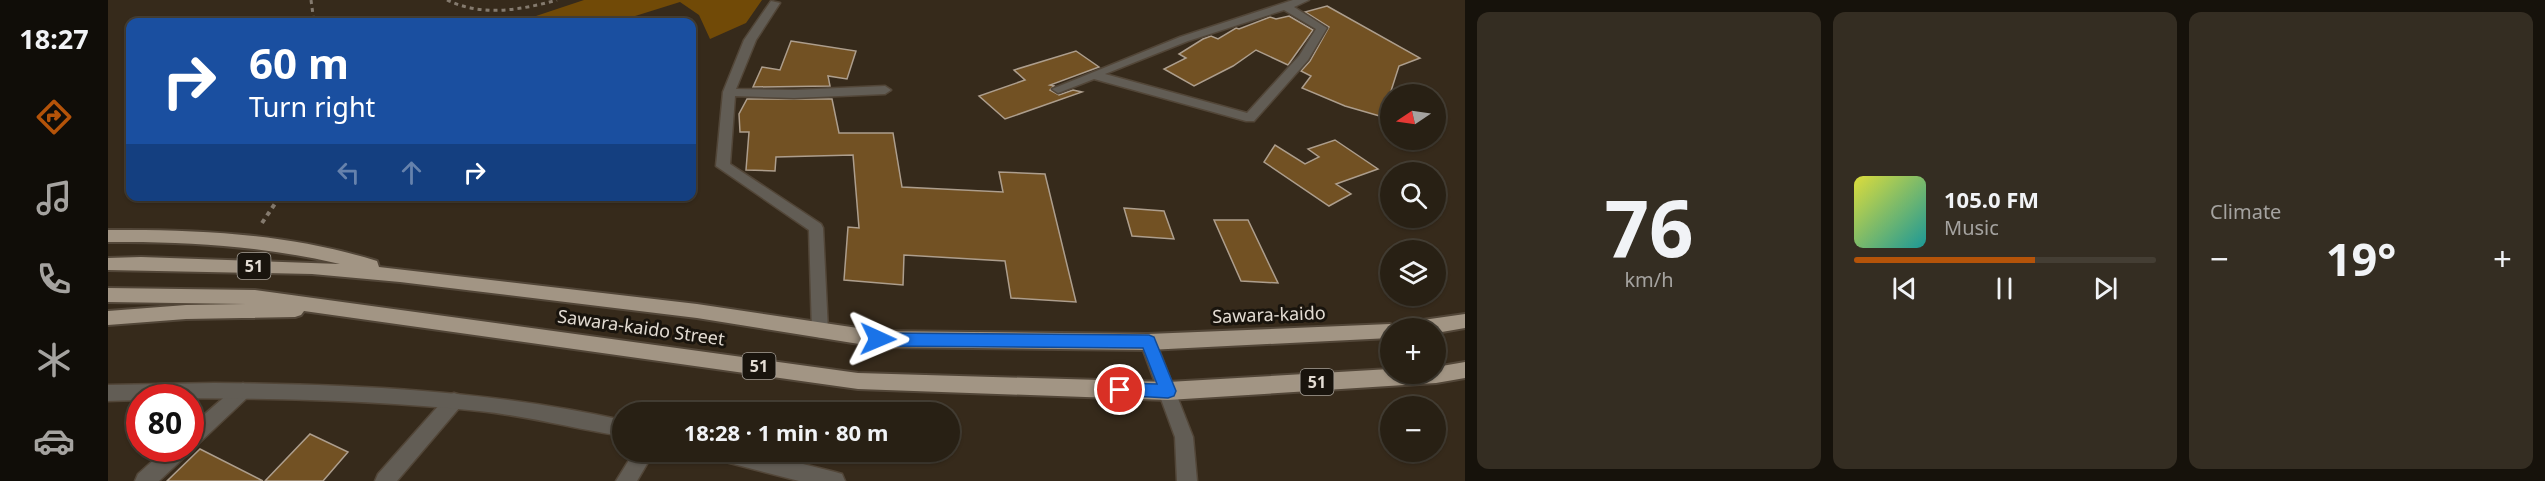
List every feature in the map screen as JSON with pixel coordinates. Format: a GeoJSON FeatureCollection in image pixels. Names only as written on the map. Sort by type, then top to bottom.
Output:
{"type":"FeatureCollection","features":[{"type":"Feature","properties":{"kind":"highway"},"geometry":{"type":"LineString","coordinates":[[108,236],[250,240],[331,254],[400,275]]}},
{"type":"Feature","properties":{"kind":"highway","name":"Sawara-kaido Street"},"geometry":{"type":"LineString","coordinates":[[108,264],[141,262],[312,268],[400,275],[697,311],[820,332],[878,339],[1149,342]]}},
{"type":"Feature","properties":{"kind":"highway","name":"Sawara-kaido Street"},"geometry":{"type":"LineString","coordinates":[[108,295],[255,297],[858,381],[1168,391]]}},
{"type":"Feature","properties":{"kind":"highway"},"geometry":{"type":"LineString","coordinates":[[108,318],[186,312],[352,309]]}},
{"type":"Feature","properties":{"kind":"highway"},"geometry":{"type":"LineString","coordinates":[[1446,324],[1465,321]]}},
{"type":"Feature","properties":{"kind":"highway","name":"Sawara-kaido"},"geometry":{"type":"LineString","coordinates":[[1149,342],[1380,331]]}},
{"type":"Feature","properties":{"kind":"highway","name":"51"},"geometry":{"type":"LineString","coordinates":[[1168,391],[1436,375],[1465,370]]}},
{"type":"Feature","properties":{"kind":"street"},"geometry":{"type":"LineString","coordinates":[[1058,89],[1184,39],[1304,0]]}},
{"type":"Feature","properties":{"kind":"street"},"geometry":{"type":"LineString","coordinates":[[775,3],[750,40],[729,92],[723,166],[816,228],[820,332]]}},
{"type":"Feature","properties":{"kind":"street"},"geometry":{"type":"LineString","coordinates":[[1094,75],[1250,118],[1304,58],[1322,28],[1283,5]]}},
{"type":"Feature","properties":{"kind":"street"},"geometry":{"type":"LineString","coordinates":[[729,92],[794,94],[885,90]]}},
{"type":"Feature","properties":{"kind":"street"},"geometry":{"type":"LineString","coordinates":[[1149,342],[1184,437],[1188,481]]}},
{"type":"Feature","properties":{"kind":"street"},"geometry":{"type":"LineString","coordinates":[[204,427],[243,391]]}},
{"type":"Feature","properties":{"kind":"street"},"geometry":{"type":"LineString","coordinates":[[108,393],[243,391],[454,401],[534,410],[612,426]]}},
{"type":"Feature","properties":{"kind":"street"},"geometry":{"type":"LineString","coordinates":[[385,481],[454,401]]}},
{"type":"Feature","properties":{"kind":"street"},"geometry":{"type":"LineString","coordinates":[[145,481],[166,462]]}},
{"type":"Feature","properties":{"kind":"street"},"geometry":{"type":"LineString","coordinates":[[626,481],[638,462]]}},
{"type":"Feature","properties":{"kind":"street"},"geometry":{"type":"LineString","coordinates":[[761,462],[835,481]]}},
{"type":"Feature","properties":{"kind":"path"},"geometry":{"type":"LineString","coordinates":[[311,0],[313,18]]}},
{"type":"Feature","properties":{"kind":"path"},"geometry":{"type":"LineString","coordinates":[[447,0],[474,9],[494,10],[516,9],[557,0]]}},
{"type":"Feature","properties":{"kind":"path"},"geometry":{"type":"LineString","coordinates":[[250,240],[277,201]]}},
{"type":"Feature","properties":{"kind":"shaded area"},"geometry":{"type":"Polygon","coordinates":[[[584,0],[762,0],[746,23],[710,39],[699,15],[680,2],[629,18],[530,18],[584,0]]]}},
{"type":"Feature","properties":{"kind":"building"},"geometry":{"type":"Polygon","coordinates":[[[1327,6],[1420,58],[1399,66],[1393,84],[1380,84],[1380,116],[1345,106],[1302,88],[1311,76],[1301,71],[1310,61],[1329,27],[1305,12],[1327,6]]]}},
{"type":"Feature","properties":{"kind":"building"},"geometry":{"type":"Polygon","coordinates":[[[1289,16],[1313,30],[1288,65],[1256,50],[1233,66],[1194,86],[1164,69],[1186,58],[1179,54],[1203,39],[1211,36],[1218,39],[1236,28],[1239,29],[1270,17],[1276,19],[1289,16]]]}},
{"type":"Feature","properties":{"kind":"building"},"geometry":{"type":"Polygon","coordinates":[[[791,41],[856,51],[847,79],[828,76],[830,86],[753,87],[762,67],[780,70],[791,41]]]}},
{"type":"Feature","properties":{"kind":"building"},"geometry":{"type":"Polygon","coordinates":[[[1076,51],[1099,67],[1050,85],[1054,86],[1050,90],[1059,95],[1073,90],[1082,92],[1005,119],[979,96],[1025,80],[1014,70],[1076,51]]]}},
{"type":"Feature","properties":{"kind":"building"},"geometry":{"type":"Polygon","coordinates":[[[747,99],[832,99],[839,133],[893,133],[902,187],[1003,192],[999,172],[1045,174],[1076,302],[1011,298],[1005,261],[904,255],[903,285],[844,280],[848,227],[859,228],[853,155],[776,157],[775,171],[746,170],[749,132],[740,132],[739,114],[747,99]]]}},
{"type":"Feature","properties":{"kind":"building"},"geometry":{"type":"Polygon","coordinates":[[[1335,140],[1378,169],[1336,184],[1351,194],[1329,206],[1264,162],[1275,145],[1305,164],[1319,157],[1308,149],[1335,140]]]}},
{"type":"Feature","properties":{"kind":"building"},"geometry":{"type":"Polygon","coordinates":[[[1124,208],[1164,211],[1174,239],[1132,236],[1124,208]]]}},
{"type":"Feature","properties":{"kind":"building"},"geometry":{"type":"Polygon","coordinates":[[[1214,220],[1248,220],[1278,283],[1241,281],[1214,220]]]}},
{"type":"Feature","properties":{"kind":"building"},"geometry":{"type":"Polygon","coordinates":[[[310,434],[348,452],[323,481],[265,481],[310,434]]]}},
{"type":"Feature","properties":{"kind":"building"},"geometry":{"type":"Polygon","coordinates":[[[204,451],[263,481],[167,481],[187,462],[204,462],[204,451]]]}},
{"type":"Feature","properties":{"kind":"route"},"geometry":{"type":"LineString","coordinates":[[878,339],[1149,342],[1168,391],[1120,390]]}}]}
